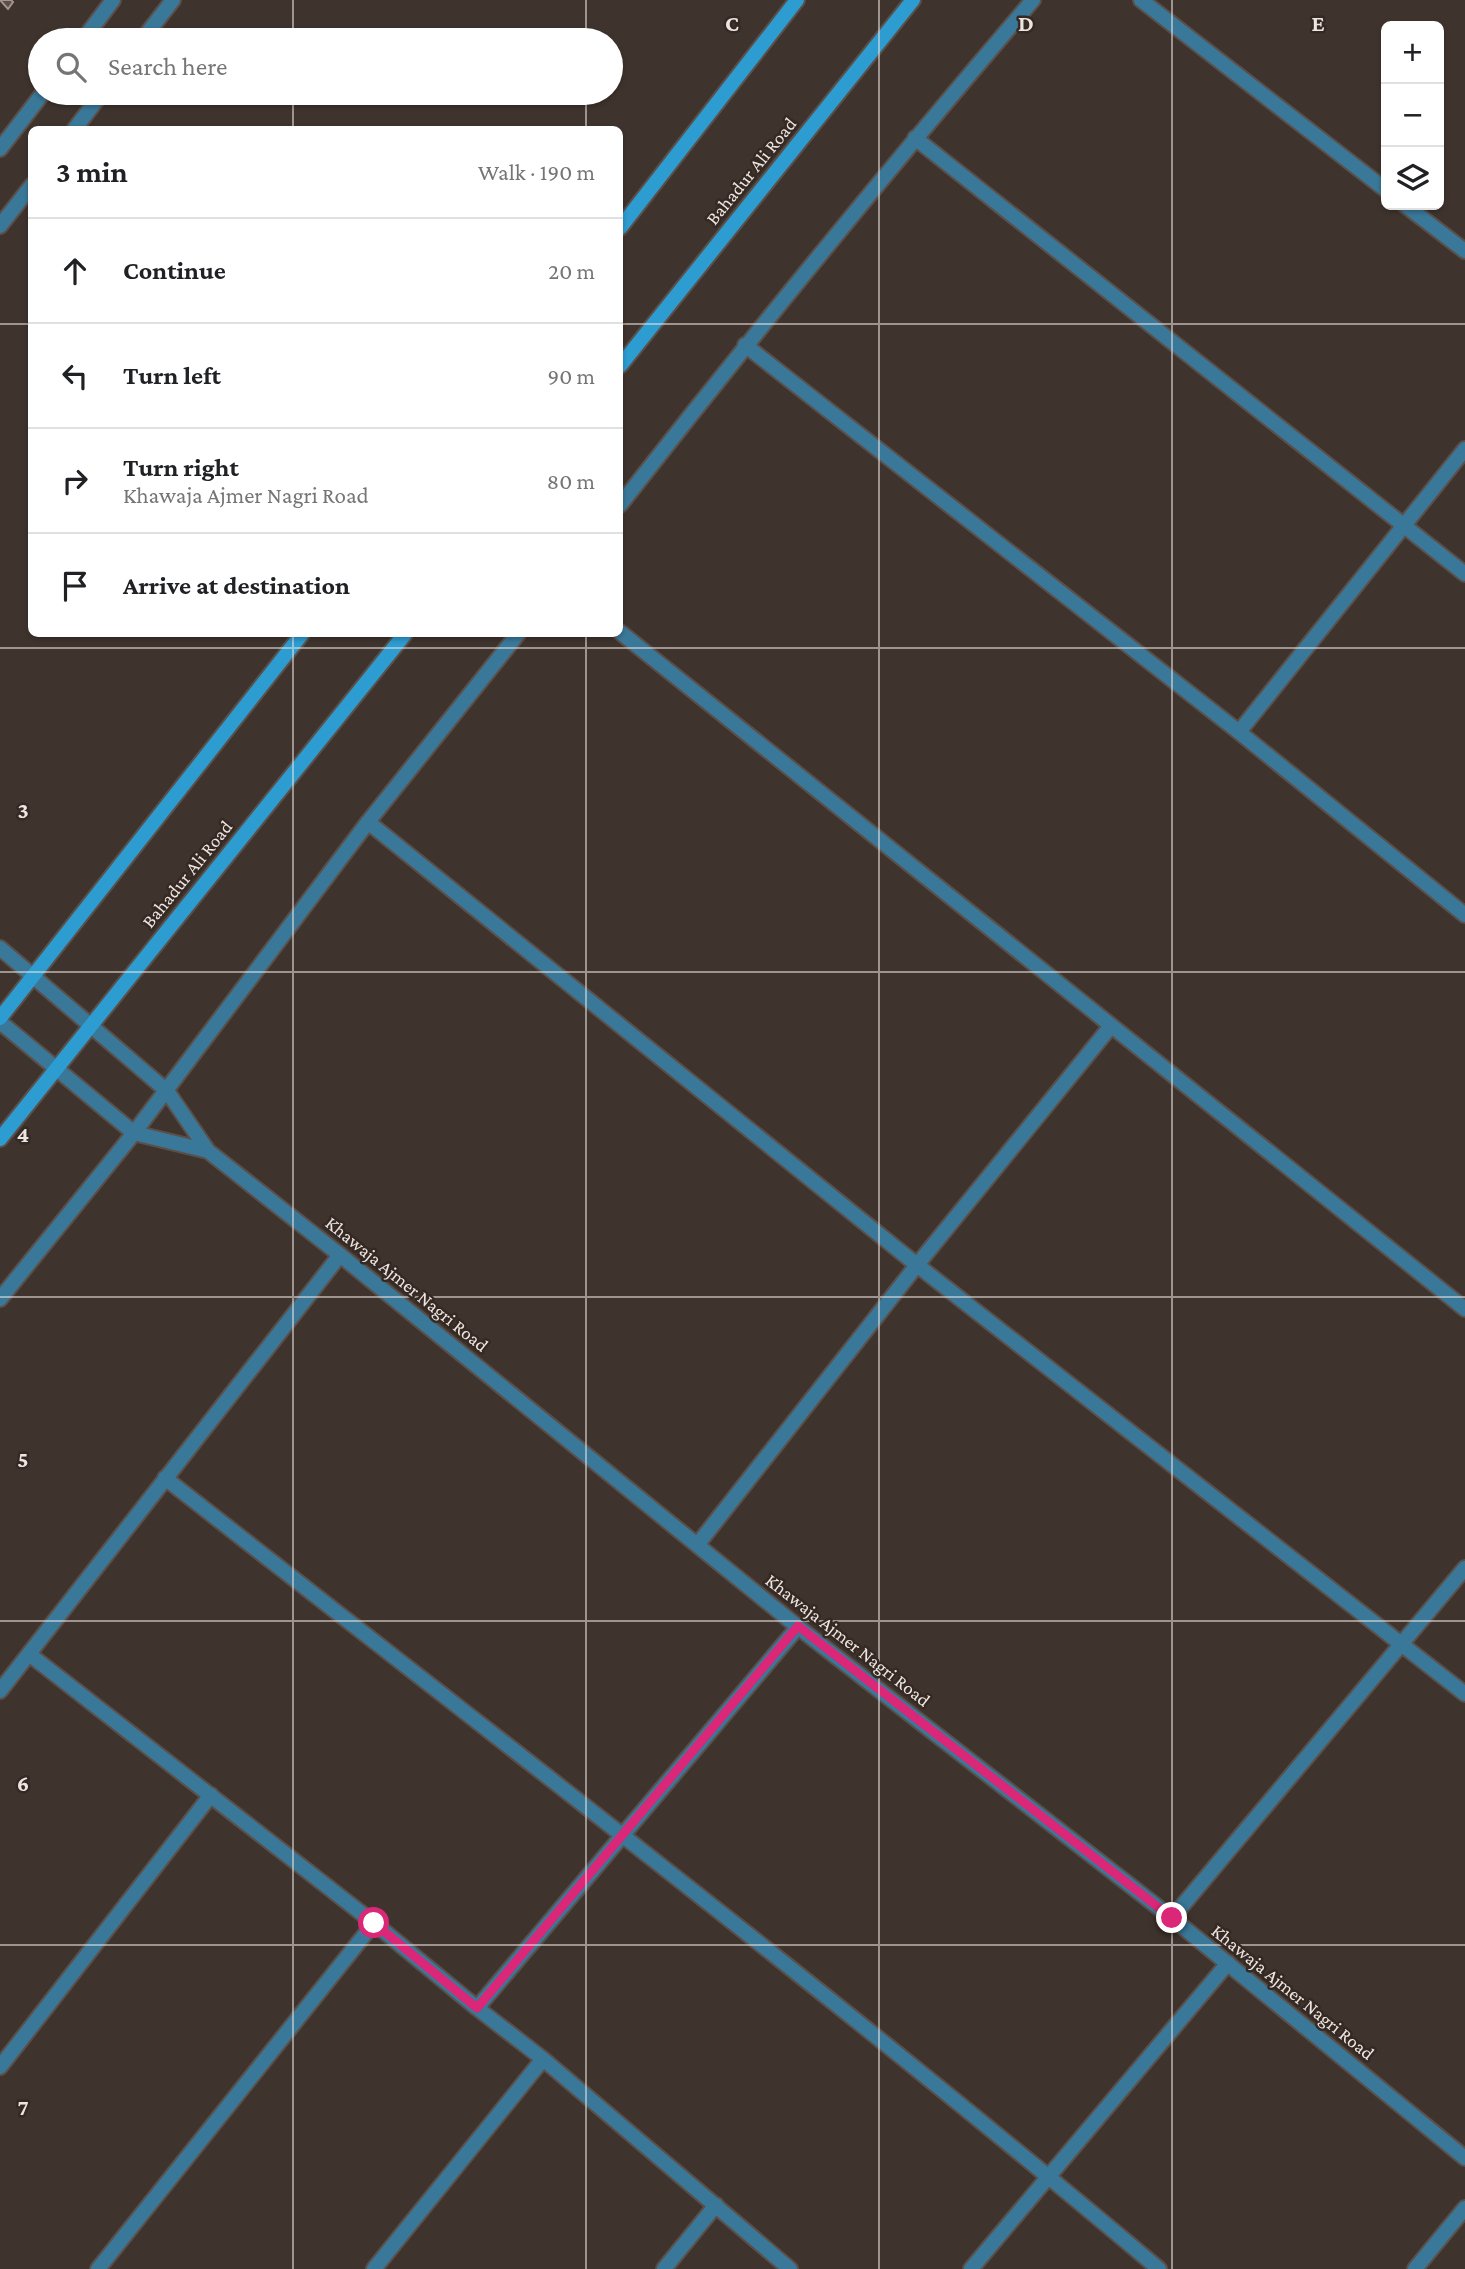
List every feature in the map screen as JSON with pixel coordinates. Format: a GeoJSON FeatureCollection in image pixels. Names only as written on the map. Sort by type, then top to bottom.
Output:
{"type":"FeatureCollection","features":[{"type":"Feature","properties":{"kind":"main road"},"geometry":{"type":"LineString","coordinates":[[623,224],[797,0]]}},
{"type":"Feature","properties":{"kind":"main road","name":"Bahadur Ali Road"},"geometry":{"type":"LineString","coordinates":[[623,362],[913,0]]}},
{"type":"Feature","properties":{"kind":"main road"},"geometry":{"type":"LineString","coordinates":[[0,1020],[300,637]]}},
{"type":"Feature","properties":{"kind":"main road","name":"Bahadur Ali Road"},"geometry":{"type":"LineString","coordinates":[[0,1139],[403,637]]}},
{"type":"Feature","properties":{"kind":"street"},"geometry":{"type":"LineString","coordinates":[[92,28],[114,0]]}},
{"type":"Feature","properties":{"kind":"street"},"geometry":{"type":"LineString","coordinates":[[151,28],[173,0]]}},
{"type":"Feature","properties":{"kind":"street"},"geometry":{"type":"LineString","coordinates":[[623,501],[745,345],[915,138],[1033,0]]}},
{"type":"Feature","properties":{"kind":"street"},"geometry":{"type":"LineString","coordinates":[[1140,0],[1381,186]]}},
{"type":"Feature","properties":{"kind":"street"},"geometry":{"type":"LineString","coordinates":[[0,149],[34,105]]}},
{"type":"Feature","properties":{"kind":"street"},"geometry":{"type":"LineString","coordinates":[[77,126],[93,105]]}},
{"type":"Feature","properties":{"kind":"street"},"geometry":{"type":"LineString","coordinates":[[915,138],[1465,574]]}},
{"type":"Feature","properties":{"kind":"street"},"geometry":{"type":"LineString","coordinates":[[0,226],[28,190]]}},
{"type":"Feature","properties":{"kind":"street"},"geometry":{"type":"LineString","coordinates":[[1412,210],[1465,251]]}},
{"type":"Feature","properties":{"kind":"street"},"geometry":{"type":"LineString","coordinates":[[745,345],[1239,732],[1465,915]]}},
{"type":"Feature","properties":{"kind":"street"},"geometry":{"type":"LineString","coordinates":[[1239,732],[1465,449]]}},
{"type":"Feature","properties":{"kind":"street"},"geometry":{"type":"LineString","coordinates":[[623,634],[1465,1309]]}},
{"type":"Feature","properties":{"kind":"street"},"geometry":{"type":"LineString","coordinates":[[0,1299],[167,1091],[368,822],[516,637]]}},
{"type":"Feature","properties":{"kind":"street"},"geometry":{"type":"LineString","coordinates":[[368,822],[918,1265],[1465,1694]]}},
{"type":"Feature","properties":{"kind":"street","name":"Khawaja Ajmer Nagri Road"},"geometry":{"type":"LineString","coordinates":[[0,948],[167,1091],[208,1151],[798,1626],[1172,1918],[1465,2158]]}},
{"type":"Feature","properties":{"kind":"street","name":"Khawaja Ajmer Nagri Road"},"geometry":{"type":"LineString","coordinates":[[0,1020],[134,1133],[208,1151]]}},
{"type":"Feature","properties":{"kind":"street"},"geometry":{"type":"LineString","coordinates":[[698,1544],[1111,1026]]}},
{"type":"Feature","properties":{"kind":"street"},"geometry":{"type":"LineString","coordinates":[[0,1691],[340,1255]]}},
{"type":"Feature","properties":{"kind":"street"},"geometry":{"type":"LineString","coordinates":[[165,1478],[623,1836],[1049,2176],[1159,2269]]}},
{"type":"Feature","properties":{"kind":"street"},"geometry":{"type":"LineString","coordinates":[[1172,1918],[1465,1568]]}},
{"type":"Feature","properties":{"kind":"street"},"geometry":{"type":"LineString","coordinates":[[477,2008],[798,1626]]}},
{"type":"Feature","properties":{"kind":"street"},"geometry":{"type":"LineString","coordinates":[[29,1654],[374,1923],[543,2059],[790,2269]]}},
{"type":"Feature","properties":{"kind":"street"},"geometry":{"type":"LineString","coordinates":[[0,2067],[211,1795]]}},
{"type":"Feature","properties":{"kind":"street"},"geometry":{"type":"LineString","coordinates":[[98,2269],[374,1923]]}},
{"type":"Feature","properties":{"kind":"street"},"geometry":{"type":"LineString","coordinates":[[971,2269],[1228,1964]]}},
{"type":"Feature","properties":{"kind":"street"},"geometry":{"type":"LineString","coordinates":[[374,2269],[543,2059]]}},
{"type":"Feature","properties":{"kind":"street"},"geometry":{"type":"LineString","coordinates":[[664,2269],[716,2206]]}},
{"type":"Feature","properties":{"kind":"street"},"geometry":{"type":"LineString","coordinates":[[1415,2269],[1465,2208]]}},
{"type":"Feature","properties":{"kind":"building"},"geometry":{"type":"Polygon","coordinates":[[[0,0],[11,0],[13,2],[8,9],[0,0]]]}},
{"type":"Feature","properties":{"kind":"route"},"geometry":{"type":"LineString","coordinates":[[374,1923],[477,2008],[798,1626],[1172,1918]]}}]}
